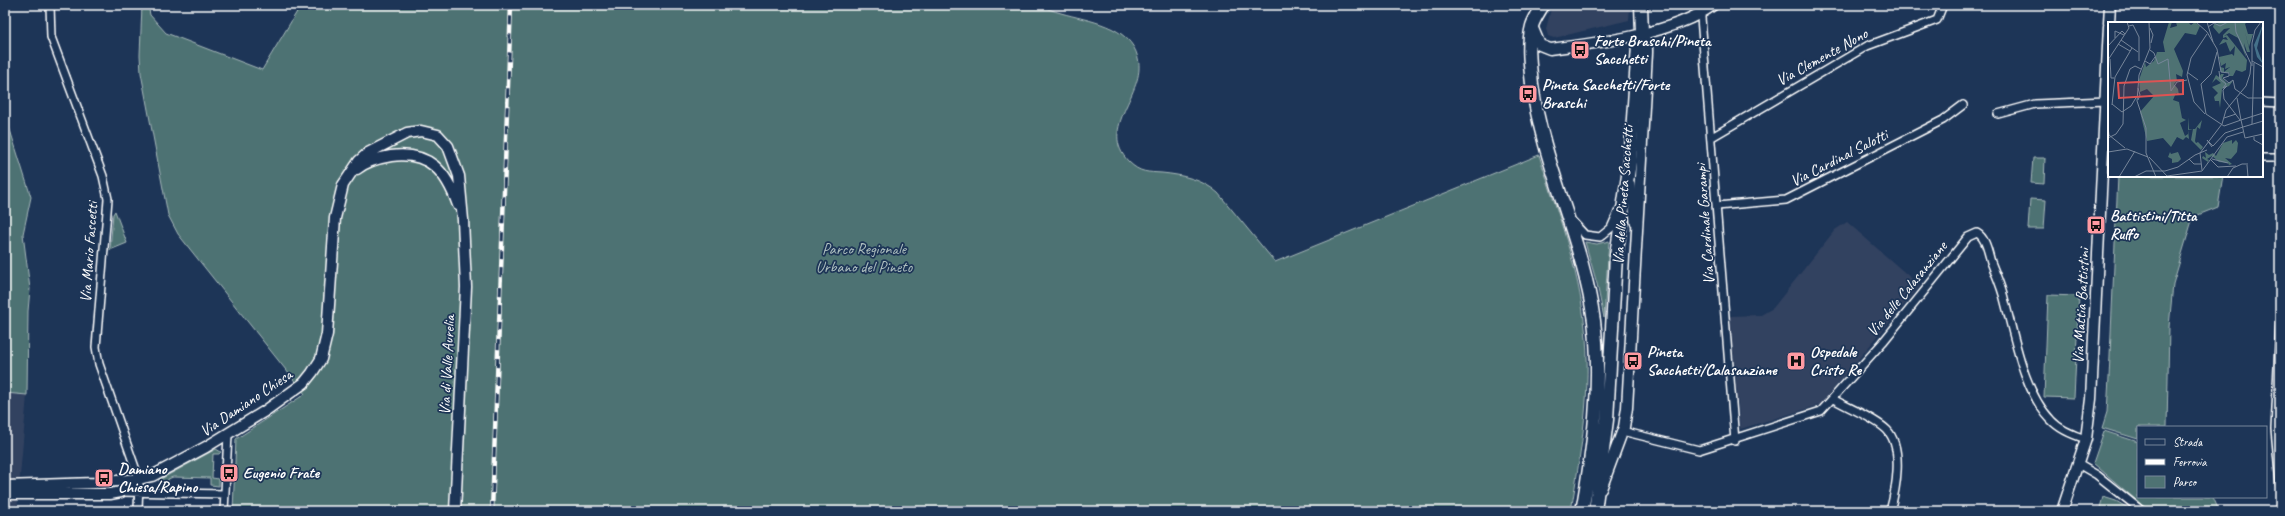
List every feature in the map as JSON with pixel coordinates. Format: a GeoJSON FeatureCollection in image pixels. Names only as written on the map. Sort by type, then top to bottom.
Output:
{"type":"FeatureCollection","features":[{"type":"Feature","properties":{"kind":"main road","name":"Via della Pineta Sacchetti"},"geometry":{"type":"LineString","coordinates":[[1543,5],[1532,26],[1530,61],[1535,106],[1590,295],[1596,336],[1596,390],[1593,433],[1582,511]]}},
{"type":"Feature","properties":{"kind":"main road"},"geometry":{"type":"LineString","coordinates":[[1642,5],[1642,33]]}},
{"type":"Feature","properties":{"kind":"main road","name":"Via della Pineta Sacchetti"},"geometry":{"type":"LineString","coordinates":[[1596,505],[1607,420],[1616,256],[1630,162],[1638,46],[1642,33]]}},
{"type":"Feature","properties":{"kind":"street","name":"Via Mario Fascetti"},"geometry":{"type":"LineString","coordinates":[[50,5],[51,37],[103,176],[108,200],[96,347],[99,364],[140,480]]}},
{"type":"Feature","properties":{"kind":"street"},"geometry":{"type":"LineString","coordinates":[[1532,26],[1540,45],[1550,49],[1642,33],[1688,20],[1701,10],[1714,5]]}},
{"type":"Feature","properties":{"kind":"street","name":"Via Clemente Nono"},"geometry":{"type":"LineString","coordinates":[[1712,137],[1867,46],[1937,20],[1943,5]]}},
{"type":"Feature","properties":{"kind":"street","name":"Via Mattia Battistini"},"geometry":{"type":"LineString","coordinates":[[2109,22],[2110,5]]}},
{"type":"Feature","properties":{"kind":"street","name":"Via Cardinale Garampi"},"geometry":{"type":"LineString","coordinates":[[1701,10],[1735,440]]}},
{"type":"Feature","properties":{"kind":"street","name":"Via della Pineta Sacchetti"},"geometry":{"type":"LineString","coordinates":[[1596,505],[1622,431],[1627,408],[1647,53],[1647,44],[1642,33]]}},
{"type":"Feature","properties":{"kind":"street","name":"Via Mattia Battistini"},"geometry":{"type":"LineString","coordinates":[[2062,511],[2086,439],[2093,383],[2108,50]]}},
{"type":"Feature","properties":{"kind":"street"},"geometry":{"type":"LineString","coordinates":[[1998,114],[2035,104],[2106,101]]}},
{"type":"Feature","properties":{"kind":"street"},"geometry":{"type":"LineString","coordinates":[[2263,102],[2280,103]]}},
{"type":"Feature","properties":{"kind":"street","name":"Via Cardinal Salotti"},"geometry":{"type":"LineString","coordinates":[[1717,206],[1786,200],[1943,120],[1963,104]]}},
{"type":"Feature","properties":{"kind":"street","name":"Via Damiano Chiesa"},"geometry":{"type":"LineString","coordinates":[[121,492],[140,480],[163,470],[228,435],[286,397],[304,382],[321,359],[328,325],[336,207],[341,190],[359,161],[368,153],[398,136],[421,130],[438,135]]}},
{"type":"Feature","properties":{"kind":"street","name":"Via di Valle Aurelia"},"geometry":{"type":"LineString","coordinates":[[438,135],[448,146],[458,176],[463,220],[466,287],[455,511]]}},
{"type":"Feature","properties":{"kind":"street","name":"Via Damiano Chiesa"},"geometry":{"type":"LineString","coordinates":[[349,176],[358,168],[378,158],[400,155],[424,158]]}},
{"type":"Feature","properties":{"kind":"street","name":"Via di Valle Aurelia"},"geometry":{"type":"LineString","coordinates":[[424,158],[436,167],[444,178],[454,194],[463,220]]}},
{"type":"Feature","properties":{"kind":"street"},"geometry":{"type":"LineString","coordinates":[[2263,158],[2274,158]]}},
{"type":"Feature","properties":{"kind":"street"},"geometry":{"type":"LineString","coordinates":[[1630,162],[1636,246]]}},
{"type":"Feature","properties":{"kind":"street","name":"Via della Pineta Sacchetti"},"geometry":{"type":"LineString","coordinates":[[1562,201],[1578,229],[1585,235],[1595,238],[1603,236],[1611,228],[1623,201]]}},
{"type":"Feature","properties":{"kind":"street","name":"Via delle Calasanziane"},"geometry":{"type":"LineString","coordinates":[[1622,431],[1699,450],[1735,440],[1819,412],[1833,399],[1883,342],[1968,237],[1977,233],[1983,237],[2005,300],[2020,360],[2031,386],[2046,413],[2053,422],[2064,430],[2086,439]]}},
{"type":"Feature","properties":{"kind":"street"},"geometry":{"type":"LineString","coordinates":[[2280,323],[2275,429],[2280,484]]}},
{"type":"Feature","properties":{"kind":"street"},"geometry":{"type":"LineString","coordinates":[[1833,399],[1879,425],[1891,435],[1895,447],[1897,472],[1890,511]]}},
{"type":"Feature","properties":{"kind":"street"},"geometry":{"type":"LineString","coordinates":[[224,511],[228,435]]}},
{"type":"Feature","properties":{"kind":"street"},"geometry":{"type":"LineString","coordinates":[[2078,464],[2097,475],[2142,511]]}},
{"type":"Feature","properties":{"kind":"street","name":"Via Damiano Chiesa"},"geometry":{"type":"LineString","coordinates":[[10,490],[140,480]]}},
{"type":"Feature","properties":{"kind":"street"},"geometry":{"type":"LineString","coordinates":[[138,511],[140,480]]}},
{"type":"Feature","properties":{"kind":"street","name":"Via Damiano Chiesa"},"geometry":{"type":"LineString","coordinates":[[10,490],[88,495],[121,492],[225,494]]}},
{"type":"Feature","properties":{"kind":"shaded area"},"geometry":{"type":"Polygon","coordinates":[[[1552,5],[1630,5],[1629,20],[1554,38],[1548,36],[1546,29],[1552,5]]]}},
{"type":"Feature","properties":{"kind":"shaded area","name":"Ospedale Cristo Re"},"geometry":{"type":"Polygon","coordinates":[[[1847,222],[1920,286],[1820,405],[1740,429],[1730,316],[1761,315],[1773,308],[1835,230],[1847,222]]]}},
{"type":"Feature","properties":{"kind":"shaded area"},"geometry":{"type":"Polygon","coordinates":[[[5,393],[27,395],[17,511],[5,511],[5,393]]]}},
{"type":"Feature","properties":{"kind":"green space","name":"Parco Regionale Urbano del Pineto"},"geometry":{"type":"Polygon","coordinates":[[[142,5],[148,5],[150,15],[166,33],[262,70],[301,5],[1041,5],[1053,11],[1107,26],[1126,38],[1134,47],[1138,58],[1139,71],[1136,84],[1124,110],[1120,123],[1118,136],[1120,149],[1133,166],[1141,170],[1184,177],[1199,181],[1212,188],[1218,193],[1275,262],[1539,155],[1573,262],[1585,328],[1587,351],[1586,397],[1582,442],[1571,511],[233,511],[236,439],[305,394],[178,234],[168,215],[141,73],[140,55],[142,5]]]}},
{"type":"Feature","properties":{"kind":"green space"},"geometry":{"type":"Polygon","coordinates":[[[5,114],[31,197],[23,234],[30,289],[28,311],[27,395],[5,393],[5,114]]]}},
{"type":"Feature","properties":{"kind":"green space"},"geometry":{"type":"Polygon","coordinates":[[[2033,158],[2045,158],[2044,184],[2031,183],[2033,158]]]}},
{"type":"Feature","properties":{"kind":"green space"},"geometry":{"type":"Polygon","coordinates":[[[2118,177],[2223,177],[2218,207],[2193,217],[2173,284],[2169,327],[2167,426],[2137,426],[2137,439],[2102,428],[2107,412],[2118,177]]]}},
{"type":"Feature","properties":{"kind":"green space"},"geometry":{"type":"Polygon","coordinates":[[[2030,199],[2046,200],[2044,229],[2028,229],[2030,199]]]}},
{"type":"Feature","properties":{"kind":"green space"},"geometry":{"type":"Polygon","coordinates":[[[115,211],[127,243],[110,250],[113,214],[115,211]]]}},
{"type":"Feature","properties":{"kind":"green space"},"geometry":{"type":"Polygon","coordinates":[[[1609,241],[1604,318],[1597,284],[1585,242],[1597,244],[1609,241]]]}},
{"type":"Feature","properties":{"kind":"green space"},"geometry":{"type":"Polygon","coordinates":[[[2048,295],[2079,296],[2074,398],[2044,397],[2048,295]]]}},
{"type":"Feature","properties":{"kind":"green space"},"geometry":{"type":"Polygon","coordinates":[[[2104,431],[2137,442],[2137,498],[2213,498],[2219,511],[2149,511],[2093,463],[2104,431]]]}},
{"type":"Feature","properties":{"kind":"green space"},"geometry":{"type":"Polygon","coordinates":[[[216,449],[221,452],[219,454],[213,454],[212,478],[219,479],[219,486],[210,485],[210,478],[173,477],[168,479],[168,485],[160,483],[159,480],[216,449]]]}},
{"type":"Feature","properties":{"kind":"green space"},"geometry":{"type":"Polygon","coordinates":[[[2103,497],[2116,501],[2133,511],[2099,511],[2103,497]]]}},
{"type":"Feature","properties":{"kind":"railway"},"geometry":{"type":"LineString","coordinates":[[492,511],[511,5]]}},
{"type":"Feature","properties":{"kind":"place","name":"Forte Braschi/Pineta Sacchetti"},"geometry":{"type":"Point","coordinates":[1580,50]}},
{"type":"Feature","properties":{"kind":"place","name":"Pineta Sacchetti/Forte Braschi"},"geometry":{"type":"Point","coordinates":[1528,94]}},
{"type":"Feature","properties":{"kind":"place","name":"Battistini/Titta Ruffo"},"geometry":{"type":"Point","coordinates":[2096,225]}},
{"type":"Feature","properties":{"kind":"place","name":"Pineta Sacchetti/Calasanziane"},"geometry":{"type":"Point","coordinates":[1633,361]}},
{"type":"Feature","properties":{"kind":"place","name":"Ospedale Cristo Re"},"geometry":{"type":"Point","coordinates":[1796,361]}},
{"type":"Feature","properties":{"kind":"place","name":"Eugenio Frate"},"geometry":{"type":"Point","coordinates":[229,473]}},
{"type":"Feature","properties":{"kind":"place","name":"Damiano Chiesa/Rapino"},"geometry":{"type":"Point","coordinates":[104,478]}}]}
